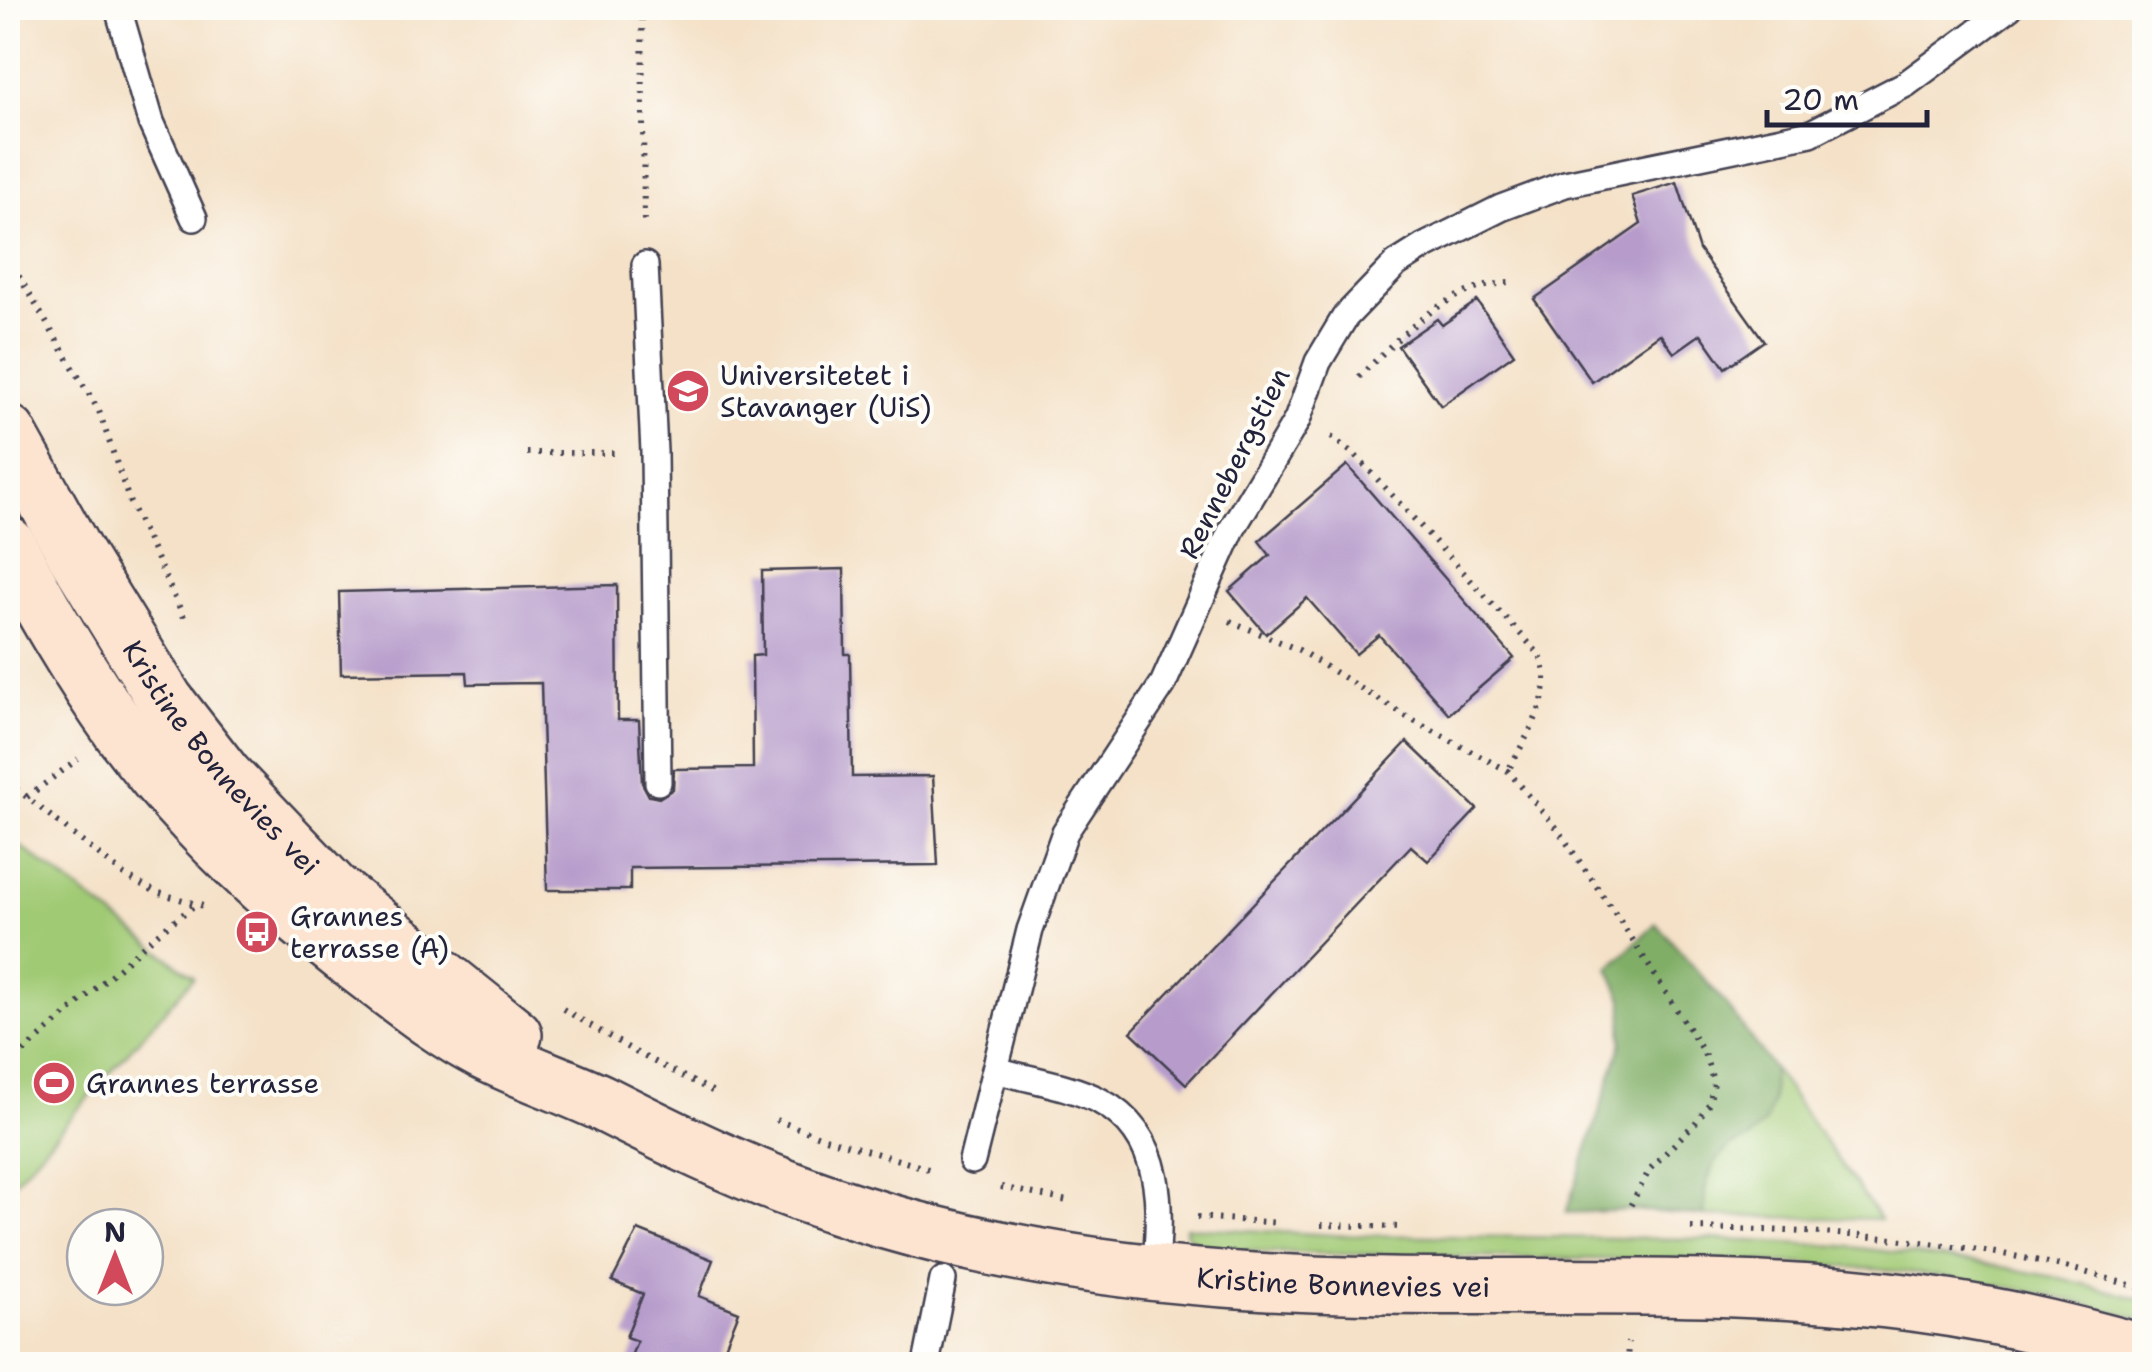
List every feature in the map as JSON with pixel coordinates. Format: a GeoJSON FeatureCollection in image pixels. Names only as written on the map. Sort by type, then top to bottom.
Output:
{"type":"FeatureCollection","features":[{"type":"Feature","properties":{"kind":"main road","name":"Kristine Bonnevies vei"},"geometry":{"type":"LineString","coordinates":[[8,433],[76,555],[165,700],[224,776],[346,900],[594,1100]]}},
{"type":"Feature","properties":{"kind":"main road","name":"Kristine Bonnevies vei"},"geometry":{"type":"LineString","coordinates":[[8,545],[76,664],[120,730],[183,807],[259,883],[343,954],[479,1050],[741,1169],[886,1221],[968,1243],[1155,1274],[1258,1282],[1778,1291],[1918,1304],[2019,1322],[2136,1353]]}},
{"type":"Feature","properties":{"kind":"lane"},"geometry":{"type":"LineString","coordinates":[[118,8],[150,122],[194,218]]}},
{"type":"Feature","properties":{"kind":"lane","name":"Rennebergstien"},"geometry":{"type":"LineString","coordinates":[[978,1172],[996,1070],[1030,930],[1066,832],[1162,684],[1232,529],[1297,420],[1318,362],[1337,328],[1396,264],[1423,246],[1501,208],[1565,184],[1811,132],[1906,84],[2009,8]]}},
{"type":"Feature","properties":{"kind":"lane"},"geometry":{"type":"LineString","coordinates":[[644,265],[654,452],[658,782]]}},
{"type":"Feature","properties":{"kind":"lane"},"geometry":{"type":"LineString","coordinates":[[996,1070],[1102,1102],[1138,1134],[1158,1182],[1161,1214],[1155,1274]]}},
{"type":"Feature","properties":{"kind":"lane"},"geometry":{"type":"LineString","coordinates":[[926,1364],[943,1280]]}},
{"type":"Feature","properties":{"kind":"path"},"geometry":{"type":"LineString","coordinates":[[642,8],[644,265]]}},
{"type":"Feature","properties":{"kind":"path"},"geometry":{"type":"LineString","coordinates":[[8,258],[99,411],[130,503],[186,620]]}},
{"type":"Feature","properties":{"kind":"path"},"geometry":{"type":"LineString","coordinates":[[1297,420],[1334,402],[1384,352],[1449,298],[1478,286],[1513,283]]}},
{"type":"Feature","properties":{"kind":"path"},"geometry":{"type":"LineString","coordinates":[[1297,420],[1332,437],[1354,454],[1539,654],[1546,667],[1546,686],[1508,771]]}},
{"type":"Feature","properties":{"kind":"path"},"geometry":{"type":"LineString","coordinates":[[527,453],[654,452]]}},
{"type":"Feature","properties":{"kind":"path"},"geometry":{"type":"LineString","coordinates":[[1197,606],[1299,650],[1410,718],[1508,771],[1556,827],[1704,1052],[1714,1083],[1708,1104],[1696,1122],[1650,1169],[1629,1208]]}},
{"type":"Feature","properties":{"kind":"path"},"geometry":{"type":"LineString","coordinates":[[27,797],[87,753]]}},
{"type":"Feature","properties":{"kind":"path"},"geometry":{"type":"LineString","coordinates":[[8,782],[124,875],[156,892],[209,908]]}},
{"type":"Feature","properties":{"kind":"path"},"geometry":{"type":"LineString","coordinates":[[8,1066],[158,933],[196,905]]}},
{"type":"Feature","properties":{"kind":"path"},"geometry":{"type":"LineString","coordinates":[[554,1003],[637,1054],[722,1096]]}},
{"type":"Feature","properties":{"kind":"path"},"geometry":{"type":"LineString","coordinates":[[772,1118],[866,1152],[946,1173]]}},
{"type":"Feature","properties":{"kind":"path"},"geometry":{"type":"LineString","coordinates":[[978,1172],[1078,1203]]}},
{"type":"Feature","properties":{"kind":"green space","name":"Grannes terrasse"},"geometry":{"type":"Polygon","coordinates":[[[8,837],[194,977],[8,1189],[8,837]]]}},
{"type":"Feature","properties":{"kind":"green space"},"geometry":{"type":"Polygon","coordinates":[[[1656,923],[1725,1003],[1773,1069],[1772,1101],[1766,1121],[1748,1140],[1730,1146],[1713,1165],[1705,1189],[1704,1216],[1633,1210],[1566,1213],[1622,1042],[1623,999],[1609,968],[1656,923]]]}},
{"type":"Feature","properties":{"kind":"green space"},"geometry":{"type":"Polygon","coordinates":[[[1773,1069],[1880,1219],[1704,1216],[1705,1189],[1713,1165],[1730,1146],[1748,1140],[1772,1101],[1773,1069]]]}},
{"type":"Feature","properties":{"kind":"green space"},"geometry":{"type":"Polygon","coordinates":[[[1186,1227],[1335,1235],[1712,1239],[1842,1246],[1982,1263],[2064,1279],[2144,1300],[2144,1321],[2007,1287],[1868,1269],[1728,1261],[1267,1252],[1198,1246],[1186,1233],[1186,1227]]]}},
{"type":"Feature","properties":{"kind":"building"},"geometry":{"type":"Polygon","coordinates":[[[1677,182],[1699,250],[1764,341],[1725,368],[1701,334],[1674,353],[1660,334],[1592,382],[1534,299],[1641,224],[1632,196],[1677,182]]]}},
{"type":"Feature","properties":{"kind":"building"},"geometry":{"type":"Polygon","coordinates":[[[1477,301],[1514,354],[1441,406],[1398,346],[1437,319],[1442,325],[1477,301]]]}},
{"type":"Feature","properties":{"kind":"building"},"geometry":{"type":"Polygon","coordinates":[[[1347,465],[1514,658],[1449,714],[1379,635],[1356,654],[1307,598],[1266,634],[1229,591],[1270,555],[1259,541],[1347,465]]]}},
{"type":"Feature","properties":{"kind":"building"},"geometry":{"type":"Polygon","coordinates":[[[844,569],[852,777],[933,776],[938,865],[630,868],[630,890],[547,890],[541,683],[468,684],[467,672],[341,674],[339,592],[617,585],[618,720],[639,720],[642,783],[649,796],[659,798],[673,789],[674,769],[753,768],[752,656],[763,655],[762,571],[844,569]]]}},
{"type":"Feature","properties":{"kind":"building"},"geometry":{"type":"Polygon","coordinates":[[[1407,742],[1477,809],[1428,861],[1411,846],[1186,1084],[1131,1032],[1407,742]]]}},
{"type":"Feature","properties":{"kind":"building"},"geometry":{"type":"Polygon","coordinates":[[[638,1230],[713,1260],[699,1296],[739,1312],[718,1364],[628,1364],[637,1341],[626,1337],[643,1294],[612,1281],[638,1230]]]}},
{"type":"Feature","properties":{"kind":"place","name":"Universitetet i Stavanger (UiS)"},"geometry":{"type":"Point","coordinates":[688,391]}},
{"type":"Feature","properties":{"kind":"place","name":"Grannes terrasse (A)"},"geometry":{"type":"Point","coordinates":[257,932]}},
{"type":"Feature","properties":{"kind":"place","name":"Grannes terrasse"},"geometry":{"type":"Point","coordinates":[54,1083]}}]}
